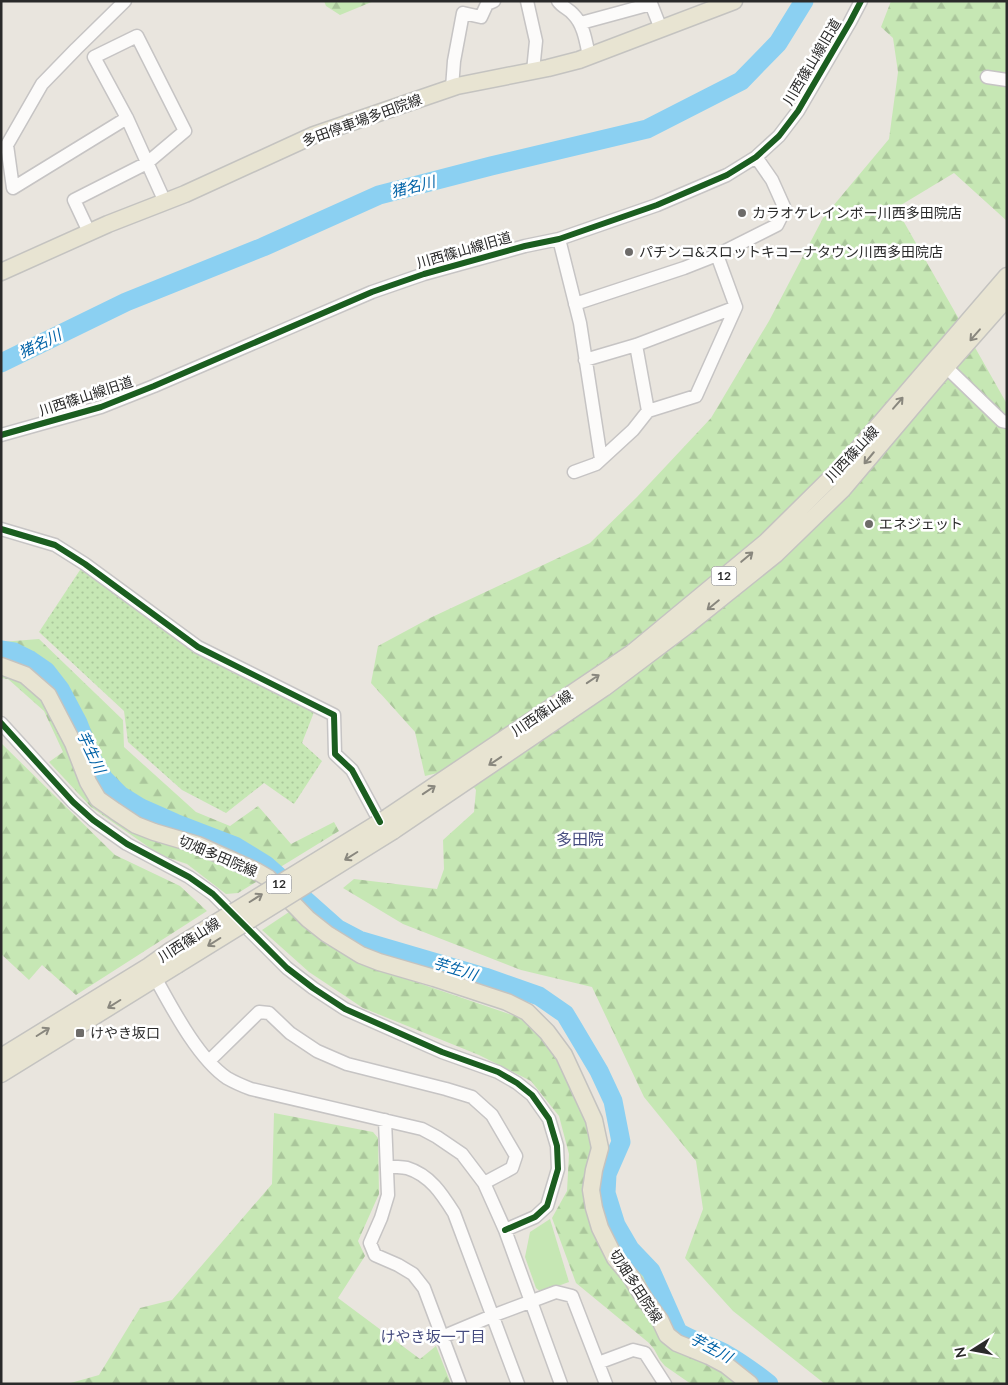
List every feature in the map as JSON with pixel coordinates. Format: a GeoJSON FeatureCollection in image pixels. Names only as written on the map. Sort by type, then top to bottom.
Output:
{"type":"FeatureCollection","features":[{"type":"Feature","properties":{"kind":"main road","name":"多田停車場多田院線"},"geometry":{"type":"LineString","coordinates":[[1,272],[89,232],[185,194],[314,135],[452,88],[548,68],[589,56],[734,1]]}},
{"type":"Feature","properties":{"kind":"main road","name":"川西篠山線"},"geometry":{"type":"LineString","coordinates":[[387,823],[632,653],[766,542],[848,462],[1007,276]]}},
{"type":"Feature","properties":{"kind":"main road","name":"川西篠山線"},"geometry":{"type":"LineString","coordinates":[[1,1074],[152,972],[604,688],[685,627],[776,554],[842,490],[1007,298]]}},
{"type":"Feature","properties":{"kind":"main road","name":"切畑多田院線"},"geometry":{"type":"LineString","coordinates":[[1,666],[25,675],[48,695],[73,742],[88,782],[98,799],[136,825],[198,846],[256,871],[268,878],[308,919],[327,934],[361,955],[507,1002],[527,1012],[547,1032],[564,1055],[594,1120],[600,1148],[591,1190],[600,1228],[615,1258],[660,1320],[667,1335],[677,1343],[726,1365],[750,1384]]}},
{"type":"Feature","properties":{"kind":"main road","name":"川西篠山線"},"geometry":{"type":"LineString","coordinates":[[1,1057],[152,972]]}},
{"type":"Feature","properties":{"kind":"street"},"geometry":{"type":"LineString","coordinates":[[125,1],[42,84],[7,145],[13,188],[127,118]]}},
{"type":"Feature","properties":{"kind":"street"},"geometry":{"type":"LineString","coordinates":[[452,88],[457,38],[463,14],[481,17],[487,4],[494,1]]}},
{"type":"Feature","properties":{"kind":"street"},"geometry":{"type":"LineString","coordinates":[[527,1],[536,41],[533,71]]}},
{"type":"Feature","properties":{"kind":"street"},"geometry":{"type":"LineString","coordinates":[[558,1],[581,23],[589,56]]}},
{"type":"Feature","properties":{"kind":"street","name":"川西篠山線旧道"},"geometry":{"type":"LineString","coordinates":[[1,435],[101,407],[372,292],[424,274],[525,246],[559,239],[658,205],[727,175],[756,157],[779,136],[798,111],[861,1]]}},
{"type":"Feature","properties":{"kind":"street"},"geometry":{"type":"LineString","coordinates":[[581,23],[650,2],[661,29]]}},
{"type":"Feature","properties":{"kind":"street"},"geometry":{"type":"LineString","coordinates":[[89,232],[74,200],[147,163],[185,131],[137,36],[94,57],[127,118],[147,163],[165,202]]}},
{"type":"Feature","properties":{"kind":"street"},"geometry":{"type":"LineString","coordinates":[[987,77],[1007,80]]}},
{"type":"Feature","properties":{"kind":"street"},"geometry":{"type":"LineString","coordinates":[[575,304],[684,268],[717,255],[777,225],[785,209],[772,180],[756,157]]}},
{"type":"Feature","properties":{"kind":"street"},"geometry":{"type":"LineString","coordinates":[[559,239],[580,323],[601,459]]}},
{"type":"Feature","properties":{"kind":"street"},"geometry":{"type":"LineString","coordinates":[[574,472],[596,464],[633,430],[648,411],[696,396],[736,307],[717,255]]}},
{"type":"Feature","properties":{"kind":"street"},"geometry":{"type":"LineString","coordinates":[[586,360],[636,346],[736,307]]}},
{"type":"Feature","properties":{"kind":"street"},"geometry":{"type":"LineString","coordinates":[[636,346],[648,411]]}},
{"type":"Feature","properties":{"kind":"street"},"geometry":{"type":"LineString","coordinates":[[946,367],[1002,421],[1007,422]]}},
{"type":"Feature","properties":{"kind":"street"},"geometry":{"type":"LineString","coordinates":[[1,529],[55,545],[85,564],[198,647],[334,715],[335,754],[352,770],[387,823]]}},
{"type":"Feature","properties":{"kind":"street"},"geometry":{"type":"LineString","coordinates":[[1,723],[73,802],[93,820],[126,844],[189,876],[213,894],[288,968],[313,988],[345,1009],[442,1052],[498,1072],[517,1083],[532,1095],[549,1119],[557,1146],[558,1169],[547,1206],[535,1217],[505,1230]]}},
{"type":"Feature","properties":{"kind":"street"},"geometry":{"type":"LineString","coordinates":[[152,972],[199,1050],[226,1078],[251,1089],[284,1098],[422,1130],[437,1137],[462,1154],[484,1183],[505,1230],[561,1384]]}},
{"type":"Feature","properties":{"kind":"street"},"geometry":{"type":"LineString","coordinates":[[208,1061],[259,1012],[268,1013],[290,1033],[317,1051],[347,1064],[472,1097],[492,1116],[516,1156],[512,1168],[484,1183]]}},
{"type":"Feature","properties":{"kind":"street"},"geometry":{"type":"LineString","coordinates":[[385,1120],[388,1195],[381,1218],[370,1243],[375,1255],[413,1274],[424,1288],[460,1384]]}},
{"type":"Feature","properties":{"kind":"street"},"geometry":{"type":"LineString","coordinates":[[388,1166],[406,1168],[425,1177],[442,1194],[454,1214],[518,1384]]}},
{"type":"Feature","properties":{"kind":"street"},"geometry":{"type":"LineString","coordinates":[[442,1337],[556,1292],[572,1296],[606,1384]]}},
{"type":"Feature","properties":{"kind":"street"},"geometry":{"type":"LineString","coordinates":[[598,1362],[633,1350],[645,1353],[665,1384]]}},
{"type":"Feature","properties":{"kind":"green space"},"geometry":{"type":"Polygon","coordinates":[[[324,1],[374,1],[340,15],[326,6],[324,1]]]}},
{"type":"Feature","properties":{"kind":"green space"},"geometry":{"type":"Polygon","coordinates":[[[891,1],[1007,1],[1007,221],[954,173],[896,208],[1007,404],[1007,1384],[825,1384],[733,1311],[685,1258],[703,1209],[696,1161],[644,1097],[592,987],[521,970],[403,924],[343,888],[354,879],[437,889],[444,869],[443,840],[474,812],[476,790],[459,768],[425,776],[415,732],[371,683],[378,646],[430,618],[590,543],[637,497],[711,418],[769,321],[823,218],[889,139],[898,72],[893,38],[881,27],[891,1]]]}},
{"type":"Feature","properties":{"kind":"green space"},"geometry":{"type":"Polygon","coordinates":[[[82,567],[171,632],[229,671],[316,707],[302,743],[322,761],[294,804],[264,783],[226,813],[182,790],[128,742],[124,711],[39,632],[82,567]]]}},
{"type":"Feature","properties":{"kind":"green space"},"geometry":{"type":"Polygon","coordinates":[[[39,639],[123,720],[124,747],[196,812],[230,826],[258,806],[291,844],[334,822],[339,831],[238,893],[226,894],[187,864],[160,855],[91,807],[49,762],[63,752],[44,711],[8,679],[1,678],[1,642],[39,639]]]}},
{"type":"Feature","properties":{"kind":"green space"},"geometry":{"type":"Polygon","coordinates":[[[1,743],[115,855],[180,886],[207,911],[76,995],[42,965],[29,980],[1,954],[1,743]]]}},
{"type":"Feature","properties":{"kind":"green space"},"geometry":{"type":"Polygon","coordinates":[[[292,910],[309,931],[331,943],[395,975],[524,1019],[551,1044],[577,1095],[595,1145],[600,1239],[622,1247],[659,1294],[671,1331],[744,1384],[691,1384],[665,1366],[649,1343],[576,1283],[552,1218],[567,1191],[569,1154],[559,1116],[531,1081],[479,1055],[363,1008],[309,972],[262,930],[292,910]]]}},
{"type":"Feature","properties":{"kind":"green space"},"geometry":{"type":"Polygon","coordinates":[[[274,1113],[373,1132],[378,1138],[379,1194],[358,1241],[365,1256],[338,1298],[420,1359],[436,1346],[451,1384],[67,1384],[99,1375],[140,1308],[172,1300],[272,1184],[274,1113]]]}},
{"type":"Feature","properties":{"kind":"green space"},"geometry":{"type":"Polygon","coordinates":[[[550,1219],[569,1282],[541,1292],[536,1288],[525,1257],[530,1232],[550,1219]]]}},
{"type":"Feature","properties":{"kind":"waterway","name":"猪名川"},"geometry":{"type":"LineString","coordinates":[[1,363],[126,302],[263,247],[379,195],[647,129],[741,81],[778,43],[804,1]]}},
{"type":"Feature","properties":{"kind":"waterway","name":"芋生川"},"geometry":{"type":"LineString","coordinates":[[1,650],[14,652],[46,671],[60,689],[78,723],[91,757],[104,779],[120,795],[141,808],[235,846],[266,865],[338,929],[359,940],[485,977],[539,996],[565,1014],[599,1071],[613,1101],[621,1142],[607,1174],[606,1193],[616,1225],[630,1249],[651,1271],[678,1332],[724,1353],[747,1367],[769,1384]]}},
{"type":"Feature","properties":{"kind":"cycle path"},"geometry":{"type":"LineString","coordinates":[[1,435],[101,407],[372,292],[424,274],[525,246],[559,239],[657,205],[727,175],[756,157],[779,136],[798,111],[861,1]]}},
{"type":"Feature","properties":{"kind":"cycle path"},"geometry":{"type":"LineString","coordinates":[[1,529],[55,545],[85,564],[198,647],[334,715],[335,754],[352,770],[380,822]]}},
{"type":"Feature","properties":{"kind":"cycle path"},"geometry":{"type":"LineString","coordinates":[[1,723],[73,802],[93,820],[127,844],[189,877],[213,894],[287,968],[313,988],[345,1009],[442,1052],[498,1072],[517,1083],[532,1095],[549,1119],[557,1146],[558,1169],[547,1206],[535,1217],[505,1230]]}},
{"type":"Feature","properties":{"kind":"place","name":"カラオケレインボー川西多田院店"},"geometry":{"type":"Point","coordinates":[742,213]}},
{"type":"Feature","properties":{"kind":"place","name":"パチンコ&スロットキコーナタウン川西多田院店"},"geometry":{"type":"Point","coordinates":[629,252]}},
{"type":"Feature","properties":{"kind":"place","name":"エネジェット"},"geometry":{"type":"Point","coordinates":[869,524]}},
{"type":"Feature","properties":{"kind":"place","name":"けやき坂口"},"geometry":{"type":"Point","coordinates":[80,1033]}},
{"type":"Feature","properties":{"kind":"district","name":"多田院"},"geometry":{"type":"Point","coordinates":[580,839]}},
{"type":"Feature","properties":{"kind":"district","name":"けやき坂一丁目"},"geometry":{"type":"Point","coordinates":[433,1337]}}]}
